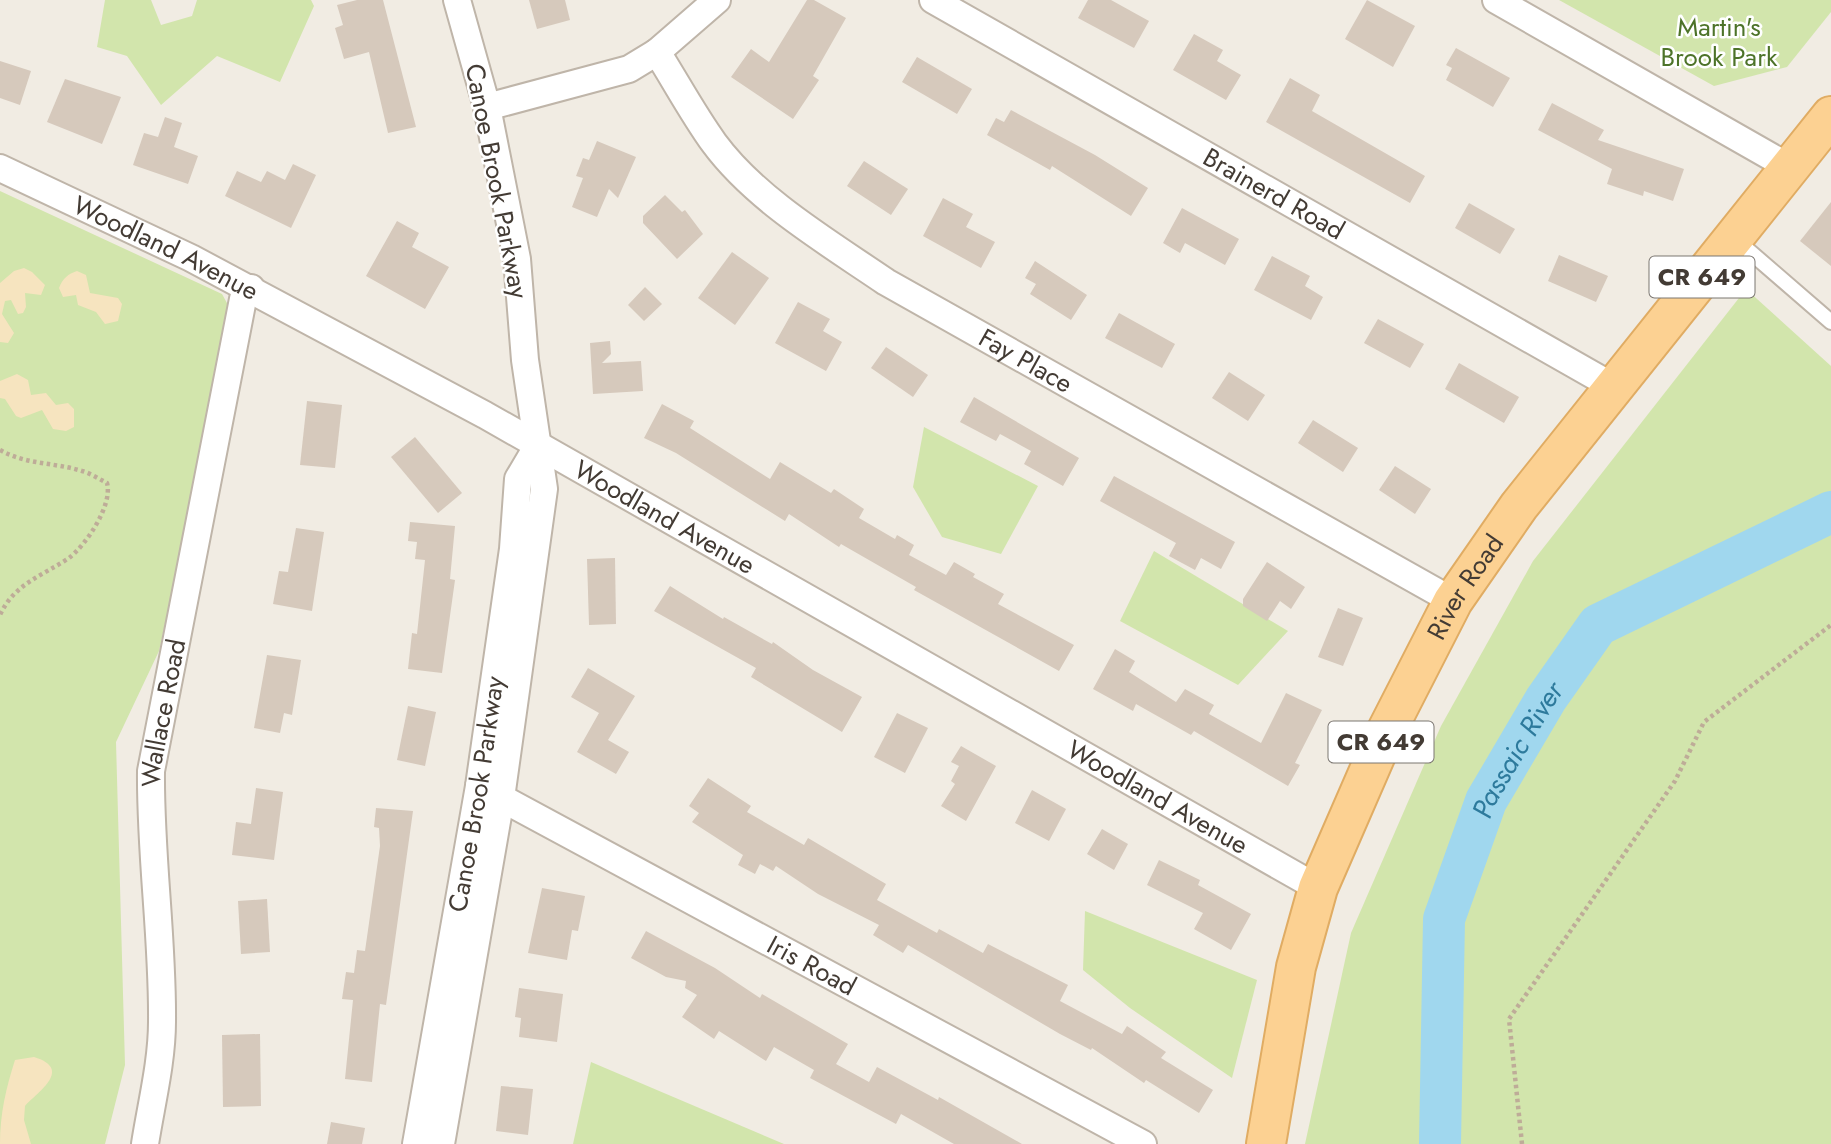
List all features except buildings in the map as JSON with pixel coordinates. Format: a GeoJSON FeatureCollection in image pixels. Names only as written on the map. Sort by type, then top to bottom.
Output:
{"type":"FeatureCollection","features":[{"type":"Feature","properties":{"kind":"main road","name":"River Road"},"geometry":{"type":"LineString","coordinates":[[1266,1144],[1296,967],[1318,888],[1385,734],[1453,601],[1518,506],[1831,116]]}},
{"type":"Feature","properties":{"kind":"street","name":"Canoe Brook Parkway"},"geometry":{"type":"LineString","coordinates":[[441,1144],[490,792],[518,479],[537,447],[525,360],[517,259],[487,107],[457,0]]}},
{"type":"Feature","properties":{"kind":"street"},"geometry":{"type":"LineString","coordinates":[[487,107],[629,69],[657,51],[717,0]]}},
{"type":"Feature","properties":{"kind":"street","name":"Brainerd Road"},"geometry":{"type":"LineString","coordinates":[[933,0],[1614,387]]}},
{"type":"Feature","properties":{"kind":"street"},"geometry":{"type":"LineString","coordinates":[[1496,0],[1790,167]]}},
{"type":"Feature","properties":{"kind":"street","name":"Fay Place"},"geometry":{"type":"LineString","coordinates":[[657,51],[715,145],[785,212],[839,250],[886,282],[1453,601]]}},
{"type":"Feature","properties":{"kind":"street","name":"Woodland Avenue"},"geometry":{"type":"LineString","coordinates":[[0,168],[251,288],[1318,888]]}},
{"type":"Feature","properties":{"kind":"street","name":"Wallace Road"},"geometry":{"type":"LineString","coordinates":[[145,1144],[162,1025],[160,930],[150,836],[151,771],[243,299],[251,288]]}},
{"type":"Feature","properties":{"kind":"street","name":"Canoe Brook Parkway"},"geometry":{"type":"LineString","coordinates":[[416,1144],[490,792]]}},
{"type":"Feature","properties":{"kind":"street","name":"Iris Road"},"geometry":{"type":"LineString","coordinates":[[490,792],[1143,1144]]}},
{"type":"Feature","properties":{"kind":"lane"},"geometry":{"type":"LineString","coordinates":[[1733,238],[1831,322]]}},
{"type":"Feature","properties":{"kind":"path"},"geometry":{"type":"LineString","coordinates":[[0,450],[38,465],[82,471],[107,484],[109,491],[102,512],[79,549],[23,585],[5,604],[0,615]]}},
{"type":"Feature","properties":{"kind":"path"},"geometry":{"type":"LineString","coordinates":[[1522,1144],[1509,1020],[1675,781],[1704,722],[1831,625]]}},
{"type":"Feature","properties":{"kind":"green space"},"geometry":{"type":"Polygon","coordinates":[[[105,0],[151,0],[161,25],[192,16],[197,0],[311,0],[314,6],[280,82],[217,56],[161,105],[127,56],[97,47],[105,0]]]}},
{"type":"Feature","properties":{"kind":"green space","name":"Martin's Brook Park"},"geometry":{"type":"Polygon","coordinates":[[[1559,0],[1831,0],[1831,12],[1787,67],[1714,86],[1559,0]]]}},
{"type":"Feature","properties":{"kind":"green space"},"geometry":{"type":"Polygon","coordinates":[[[0,191],[222,294],[233,314],[159,651],[116,742],[125,1065],[105,1144],[0,1144],[0,191]]]}},
{"type":"Feature","properties":{"kind":"green space"},"geometry":{"type":"Polygon","coordinates":[[[1746,289],[1831,366],[1831,1144],[1305,1144],[1351,933],[1441,726],[1533,561],[1746,289]]]}},
{"type":"Feature","properties":{"kind":"green space"},"geometry":{"type":"Polygon","coordinates":[[[924,427],[1038,486],[1001,554],[942,537],[913,487],[924,427]]]}},
{"type":"Feature","properties":{"kind":"green space"},"geometry":{"type":"Polygon","coordinates":[[[1154,551],[1288,631],[1238,685],[1120,621],[1154,551]]]}},
{"type":"Feature","properties":{"kind":"green space"},"geometry":{"type":"Polygon","coordinates":[[[1085,911],[1257,980],[1232,1078],[1130,1008],[1083,970],[1085,911]]]}},
{"type":"Feature","properties":{"kind":"green space"},"geometry":{"type":"Polygon","coordinates":[[[591,1062],[784,1144],[573,1144],[591,1062]]]}},
{"type":"Feature","properties":{"kind":"sand"},"geometry":{"type":"Polygon","coordinates":[[[24,268],[45,285],[41,295],[25,293],[26,307],[23,313],[18,314],[11,300],[5,301],[2,314],[14,333],[8,343],[0,342],[0,283],[14,271],[24,268]]]}},
{"type":"Feature","properties":{"kind":"sand"},"geometry":{"type":"Polygon","coordinates":[[[77,271],[86,275],[90,293],[118,298],[122,304],[118,321],[105,324],[96,312],[78,305],[76,295],[63,297],[59,288],[66,277],[77,271]]]}},
{"type":"Feature","properties":{"kind":"sand"},"geometry":{"type":"Polygon","coordinates":[[[17,374],[28,380],[31,395],[46,393],[56,405],[68,403],[74,409],[74,427],[66,431],[53,429],[42,410],[21,418],[16,416],[5,399],[0,398],[0,381],[17,374]]]}},
{"type":"Feature","properties":{"kind":"sand"},"geometry":{"type":"Polygon","coordinates":[[[34,1057],[45,1062],[51,1068],[52,1074],[44,1087],[25,1106],[24,1120],[31,1144],[0,1144],[4,1101],[15,1060],[34,1057]]]}},
{"type":"Feature","properties":{"kind":"waterway","name":"Passaic River"},"geometry":{"type":"LineString","coordinates":[[1440,1144],[1444,919],[1486,801],[1546,699],[1598,625],[1831,512]]}}]}
